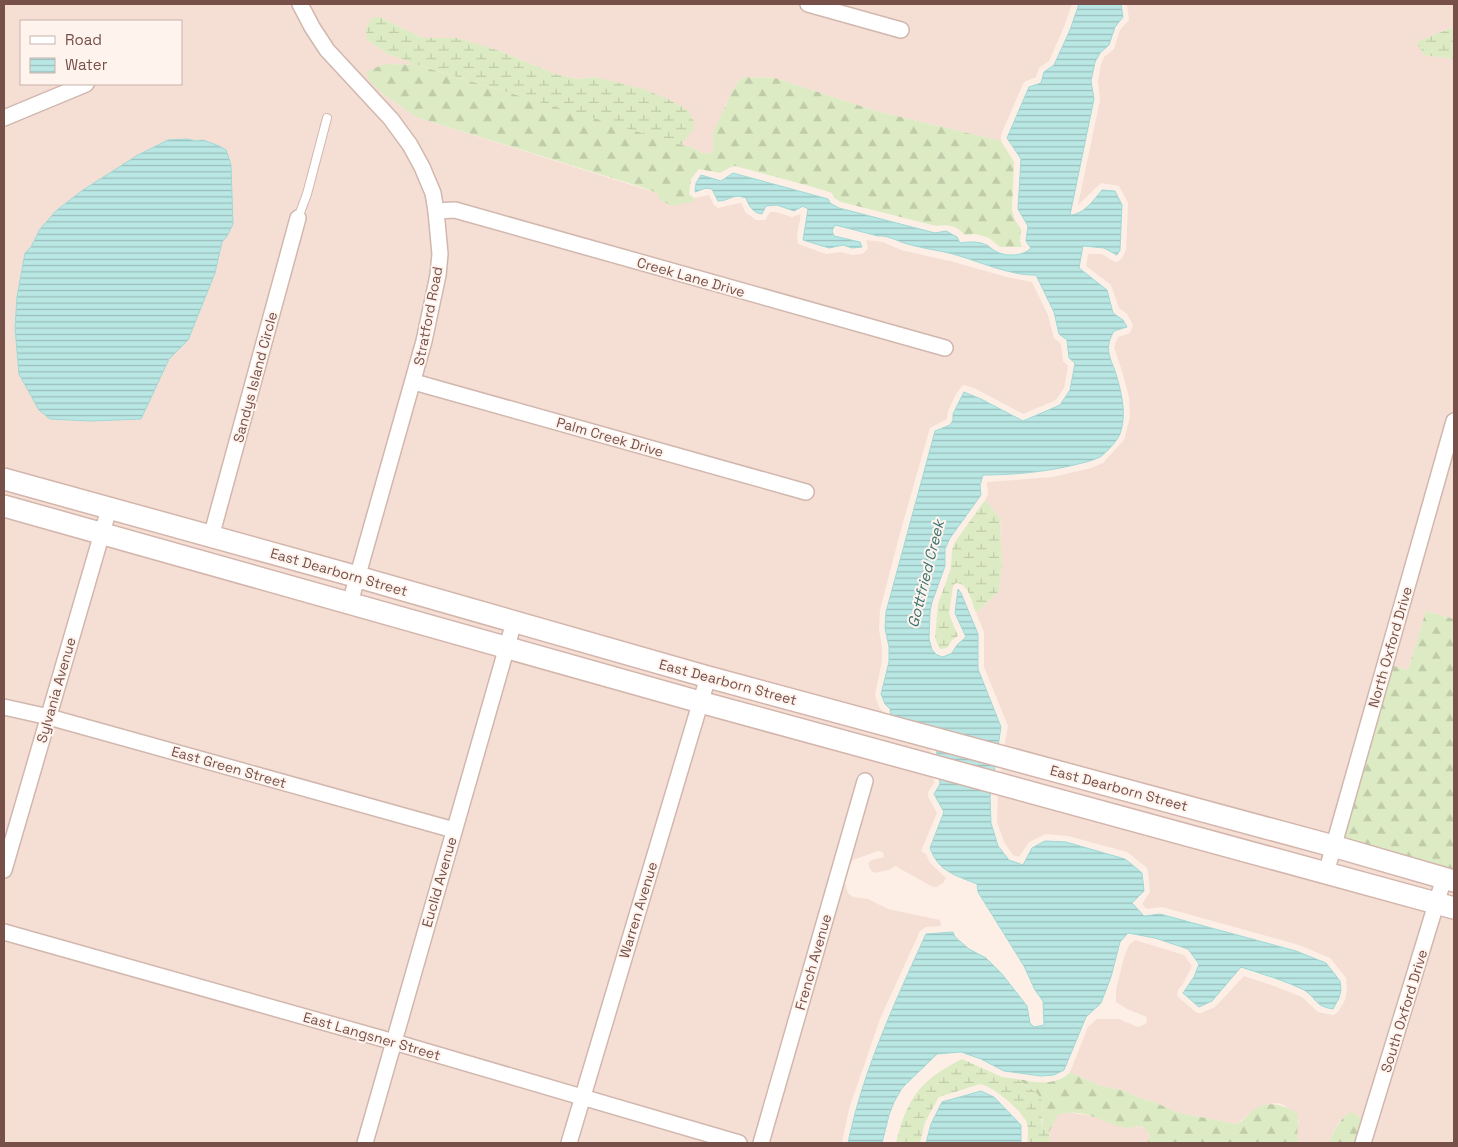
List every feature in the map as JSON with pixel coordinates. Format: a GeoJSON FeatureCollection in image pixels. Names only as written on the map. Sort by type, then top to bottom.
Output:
{"type":"FeatureCollection","features":[{"type":"Feature","properties":{"kind":"main road","name":"East Dearborn Street"},"geometry":{"type":"LineString","coordinates":[[4,479],[358,577],[708,677],[1449,879]]}},
{"type":"Feature","properties":{"kind":"main road","name":"East Dearborn Street"},"geometry":{"type":"LineString","coordinates":[[4,506],[700,702],[1446,906]]}},
{"type":"Feature","properties":{"kind":"street","name":"Stratford Road"},"geometry":{"type":"LineString","coordinates":[[300,4],[327,50],[391,119],[410,146],[422,168],[432,193],[440,254],[438,275],[414,382],[350,603]]}},
{"type":"Feature","properties":{"kind":"street"},"geometry":{"type":"LineString","coordinates":[[808,4],[901,30]]}},
{"type":"Feature","properties":{"kind":"street"},"geometry":{"type":"LineString","coordinates":[[4,118],[84,85]]}},
{"type":"Feature","properties":{"kind":"street","name":"Creek Lane Drive"},"geometry":{"type":"LineString","coordinates":[[436,212],[455,210],[946,348]]}},
{"type":"Feature","properties":{"kind":"street","name":"Sandys Island Circle"},"geometry":{"type":"LineString","coordinates":[[212,536],[298,218]]}},
{"type":"Feature","properties":{"kind":"street","name":"Palm Creek Drive"},"geometry":{"type":"LineString","coordinates":[[414,382],[806,492]]}},
{"type":"Feature","properties":{"kind":"street","name":"North Oxford Drive"},"geometry":{"type":"LineString","coordinates":[[1326,873],[1454,421]]}},
{"type":"Feature","properties":{"kind":"street","name":"Sylvania Avenue"},"geometry":{"type":"LineString","coordinates":[[4,870],[109,509]]}},
{"type":"Feature","properties":{"kind":"street","name":"Euclid Avenue"},"geometry":{"type":"LineString","coordinates":[[365,1143],[514,622]]}},
{"type":"Feature","properties":{"kind":"street","name":"Warren Avenue"},"geometry":{"type":"LineString","coordinates":[[569,1143],[708,677]]}},
{"type":"Feature","properties":{"kind":"street","name":"East Green Street"},"geometry":{"type":"LineString","coordinates":[[4,707],[48,717],[454,830]]}},
{"type":"Feature","properties":{"kind":"street","name":"French Avenue"},"geometry":{"type":"LineString","coordinates":[[761,1143],[865,781]]}},
{"type":"Feature","properties":{"kind":"street","name":"South Oxford Drive"},"geometry":{"type":"LineString","coordinates":[[1363,1143],[1446,906],[1449,879]]}},
{"type":"Feature","properties":{"kind":"street","name":"East Langsner Street"},"geometry":{"type":"LineString","coordinates":[[4,932],[394,1042],[739,1143]]}},
{"type":"Feature","properties":{"kind":"lane"},"geometry":{"type":"LineString","coordinates":[[298,218],[307,194],[327,118]]}},
{"type":"Feature","properties":{"kind":"shaded area"},"geometry":{"type":"Polygon","coordinates":[[[4,4],[1072,4],[1049,61],[1039,68],[1036,77],[1023,84],[1001,135],[1001,141],[876,111],[775,78],[744,77],[738,82],[726,104],[713,152],[704,154],[693,148],[681,145],[687,138],[596,77],[577,79],[555,74],[500,51],[458,38],[423,38],[380,17],[367,40],[388,54],[408,61],[412,65],[384,64],[377,67],[382,93],[416,117],[657,193],[693,201],[694,198],[709,195],[714,205],[718,208],[739,203],[742,204],[745,212],[756,220],[765,220],[770,212],[792,217],[801,214],[797,235],[798,244],[826,254],[842,252],[852,255],[862,254],[868,249],[866,240],[883,242],[901,250],[1032,282],[1048,315],[1054,338],[1061,344],[1063,361],[1068,366],[1064,388],[1056,400],[1023,414],[974,388],[964,385],[956,394],[948,411],[947,419],[930,428],[880,610],[879,629],[882,661],[875,695],[879,707],[885,713],[885,717],[4,471],[4,4]],[[187,139],[168,140],[40,229],[31,247],[25,253],[17,297],[15,328],[19,374],[50,419],[91,421],[141,419],[169,359],[188,340],[222,242],[230,231],[231,165],[203,140],[187,139]]]}},
{"type":"Feature","properties":{"kind":"shaded area"},"geometry":{"type":"Polygon","coordinates":[[[1127,4],[1454,4],[1454,27],[1416,42],[1424,55],[1454,59],[1454,619],[1426,611],[1408,670],[1380,662],[1333,838],[1004,748],[1008,726],[984,667],[984,632],[976,613],[999,591],[1002,566],[1000,518],[985,500],[988,495],[987,482],[1053,477],[1091,468],[1103,463],[1124,440],[1130,417],[1129,397],[1114,347],[1118,337],[1130,333],[1133,325],[1127,314],[1119,308],[1111,285],[1086,266],[1088,254],[1102,254],[1115,262],[1122,258],[1126,250],[1128,203],[1119,186],[1101,183],[1078,205],[1100,100],[1098,81],[1101,64],[1104,57],[1114,49],[1120,30],[1129,20],[1127,4]]]}},
{"type":"Feature","properties":{"kind":"shaded area"},"geometry":{"type":"Polygon","coordinates":[[[4,488],[930,745],[931,757],[4,498],[4,488]]]}},
{"type":"Feature","properties":{"kind":"shaded area"},"geometry":{"type":"Polygon","coordinates":[[[4,515],[933,774],[934,783],[928,792],[928,796],[937,813],[921,851],[926,854],[930,863],[946,878],[943,883],[933,887],[895,866],[889,870],[874,873],[868,863],[884,857],[883,852],[878,851],[853,860],[846,871],[844,880],[848,893],[853,897],[868,899],[888,909],[940,920],[941,926],[926,927],[920,931],[880,1019],[849,1109],[842,1143],[4,1143],[4,515]]]}},
{"type":"Feature","properties":{"kind":"shaded area"},"geometry":{"type":"Polygon","coordinates":[[[1002,764],[1454,889],[1454,900],[1000,775],[1002,764]]]}},
{"type":"Feature","properties":{"kind":"shaded area"},"geometry":{"type":"Polygon","coordinates":[[[998,791],[1454,917],[1454,1143],[1361,1143],[1366,1129],[1362,1120],[1357,1115],[1341,1119],[1329,1143],[1299,1143],[1296,1133],[1299,1121],[1286,1106],[1278,1103],[1269,1104],[1254,1110],[1237,1124],[1179,1113],[1125,1091],[1098,1085],[1070,1072],[1088,1027],[1097,1019],[1119,1019],[1138,1027],[1146,1024],[1147,1017],[1127,1009],[1116,1002],[1116,990],[1124,957],[1129,945],[1135,940],[1184,955],[1192,966],[1178,990],[1177,996],[1197,1013],[1215,1007],[1244,976],[1302,997],[1318,1012],[1333,1015],[1338,1012],[1345,1000],[1346,978],[1330,958],[1299,945],[1162,907],[1147,909],[1142,904],[1150,892],[1148,871],[1146,867],[1127,852],[1068,836],[1046,834],[1029,842],[1019,857],[1013,855],[1004,842],[997,822],[998,791]]]}},
{"type":"Feature","properties":{"kind":"shaded area"},"geometry":{"type":"Polygon","coordinates":[[[1067,1112],[1093,1116],[1128,1128],[1139,1126],[1145,1128],[1150,1136],[1147,1143],[1050,1143],[1049,1132],[1052,1124],[1058,1115],[1067,1112]]]}},
{"type":"Feature","properties":{"kind":"green space"},"geometry":{"type":"Polygon","coordinates":[[[380,17],[423,38],[458,38],[500,51],[555,74],[577,79],[596,77],[643,89],[668,99],[689,111],[694,122],[693,130],[681,145],[418,65],[412,65],[408,61],[388,54],[367,40],[366,29],[371,18],[380,17]]]}},
{"type":"Feature","properties":{"kind":"green space"},"geometry":{"type":"Polygon","coordinates":[[[1454,27],[1454,59],[1424,55],[1416,42],[1454,27]]]}},
{"type":"Feature","properties":{"kind":"green space"},"geometry":{"type":"Polygon","coordinates":[[[384,64],[417,65],[693,148],[704,154],[713,152],[713,133],[732,92],[738,82],[744,77],[775,78],[876,111],[1001,141],[1014,162],[1012,210],[1015,220],[1021,229],[1020,241],[1022,247],[1000,247],[989,238],[976,234],[964,235],[958,229],[951,226],[936,226],[841,202],[834,198],[832,193],[735,166],[720,173],[699,169],[691,179],[689,194],[694,198],[694,201],[672,206],[660,200],[657,193],[641,187],[416,117],[382,93],[370,81],[366,72],[384,64]]]}},
{"type":"Feature","properties":{"kind":"green space"},"geometry":{"type":"Polygon","coordinates":[[[985,500],[1000,518],[1002,566],[999,591],[976,613],[967,590],[964,586],[956,583],[953,586],[949,614],[958,636],[952,640],[947,648],[940,649],[935,638],[938,604],[951,568],[952,550],[955,542],[985,500]]]}},
{"type":"Feature","properties":{"kind":"green space"},"geometry":{"type":"Polygon","coordinates":[[[1426,611],[1454,619],[1454,872],[1333,838],[1380,662],[1408,670],[1426,611]]]}},
{"type":"Feature","properties":{"kind":"green space"},"geometry":{"type":"Polygon","coordinates":[[[962,1059],[1002,1077],[1017,1079],[1038,1094],[1042,1102],[1043,1113],[1041,1120],[1043,1128],[1049,1132],[1050,1143],[1028,1143],[1028,1129],[1025,1119],[1000,1094],[980,1084],[939,1097],[925,1122],[920,1143],[896,1143],[905,1114],[917,1092],[936,1075],[962,1059]]]}},
{"type":"Feature","properties":{"kind":"green space"},"geometry":{"type":"Polygon","coordinates":[[[1070,1072],[1098,1085],[1125,1091],[1179,1113],[1237,1124],[1252,1111],[1264,1105],[1275,1104],[1286,1107],[1297,1113],[1297,1136],[1299,1143],[1147,1143],[1150,1136],[1141,1126],[1127,1128],[1077,1113],[1058,1115],[1049,1132],[1043,1128],[1042,1103],[1040,1099],[1017,1079],[1052,1082],[1070,1072]]]}},
{"type":"Feature","properties":{"kind":"green space"},"geometry":{"type":"Polygon","coordinates":[[[1350,1112],[1362,1120],[1361,1143],[1329,1143],[1337,1126],[1350,1112]]]}},
{"type":"Feature","properties":{"kind":"water","name":"Gottfried Creek"},"geometry":{"type":"Polygon","coordinates":[[[1079,4],[1121,4],[1123,17],[1115,27],[1109,45],[1100,53],[1095,62],[1091,81],[1094,99],[1070,215],[1084,210],[1102,190],[1115,191],[1122,205],[1120,250],[1117,255],[1104,248],[1083,246],[1079,268],[1107,290],[1113,313],[1123,320],[1127,327],[1114,331],[1109,345],[1110,356],[1122,401],[1122,428],[1119,437],[1111,447],[1094,460],[1040,471],[983,475],[980,485],[981,495],[950,538],[945,549],[945,566],[930,612],[929,639],[932,650],[937,655],[943,657],[952,653],[957,645],[966,637],[955,613],[958,589],[978,634],[978,669],[1001,727],[990,798],[991,823],[998,846],[1009,860],[1023,865],[1032,848],[1045,841],[1066,842],[1125,859],[1142,873],[1144,891],[1132,903],[1144,916],[1160,914],[1296,951],[1326,963],[1340,981],[1341,990],[1333,1009],[1327,1008],[1319,1004],[1304,990],[1281,980],[1241,967],[1212,1001],[1199,1007],[1183,993],[1194,977],[1199,964],[1188,949],[1155,938],[1128,933],[1120,942],[1111,977],[1101,1003],[1086,1017],[1064,1070],[1054,1075],[1041,1076],[1004,1071],[981,1059],[961,1052],[937,1054],[902,1088],[889,1115],[882,1143],[848,1143],[854,1116],[871,1063],[926,934],[953,932],[955,937],[969,949],[986,958],[1002,974],[1027,1006],[1030,1023],[1034,1027],[1044,1025],[1043,1001],[1035,990],[1024,966],[978,892],[977,884],[943,868],[930,848],[944,812],[934,794],[940,784],[935,736],[931,727],[891,715],[890,709],[885,704],[881,694],[889,662],[889,647],[885,628],[886,612],[935,431],[950,425],[953,420],[953,414],[964,392],[1023,421],[1060,405],[1070,390],[1075,363],[1069,358],[1067,340],[1059,334],[1054,312],[1036,275],[1005,271],[953,254],[835,225],[832,231],[834,236],[860,242],[862,247],[852,248],[843,245],[829,248],[803,240],[808,209],[803,206],[794,211],[777,205],[766,206],[762,214],[752,209],[746,198],[737,196],[718,201],[712,189],[706,188],[695,192],[696,183],[701,175],[721,181],[733,173],[828,199],[830,203],[839,208],[935,233],[946,231],[957,237],[960,243],[981,243],[1006,255],[1024,253],[1031,248],[1026,241],[1028,226],[1018,209],[1021,159],[1007,138],[1029,87],[1041,83],[1044,72],[1054,65],[1070,30],[1079,4]]]}},
{"type":"Feature","properties":{"kind":"water"},"geometry":{"type":"Polygon","coordinates":[[[168,140],[203,140],[226,150],[231,165],[233,224],[222,242],[215,273],[188,340],[169,359],[141,419],[91,421],[50,419],[39,410],[19,374],[15,328],[17,297],[25,253],[31,247],[40,229],[57,210],[83,190],[138,155],[168,140]]]}},
{"type":"Feature","properties":{"kind":"water"},"geometry":{"type":"Polygon","coordinates":[[[981,1091],[994,1097],[1021,1125],[1021,1143],[926,1143],[931,1124],[942,1102],[981,1091]]]}}]}
